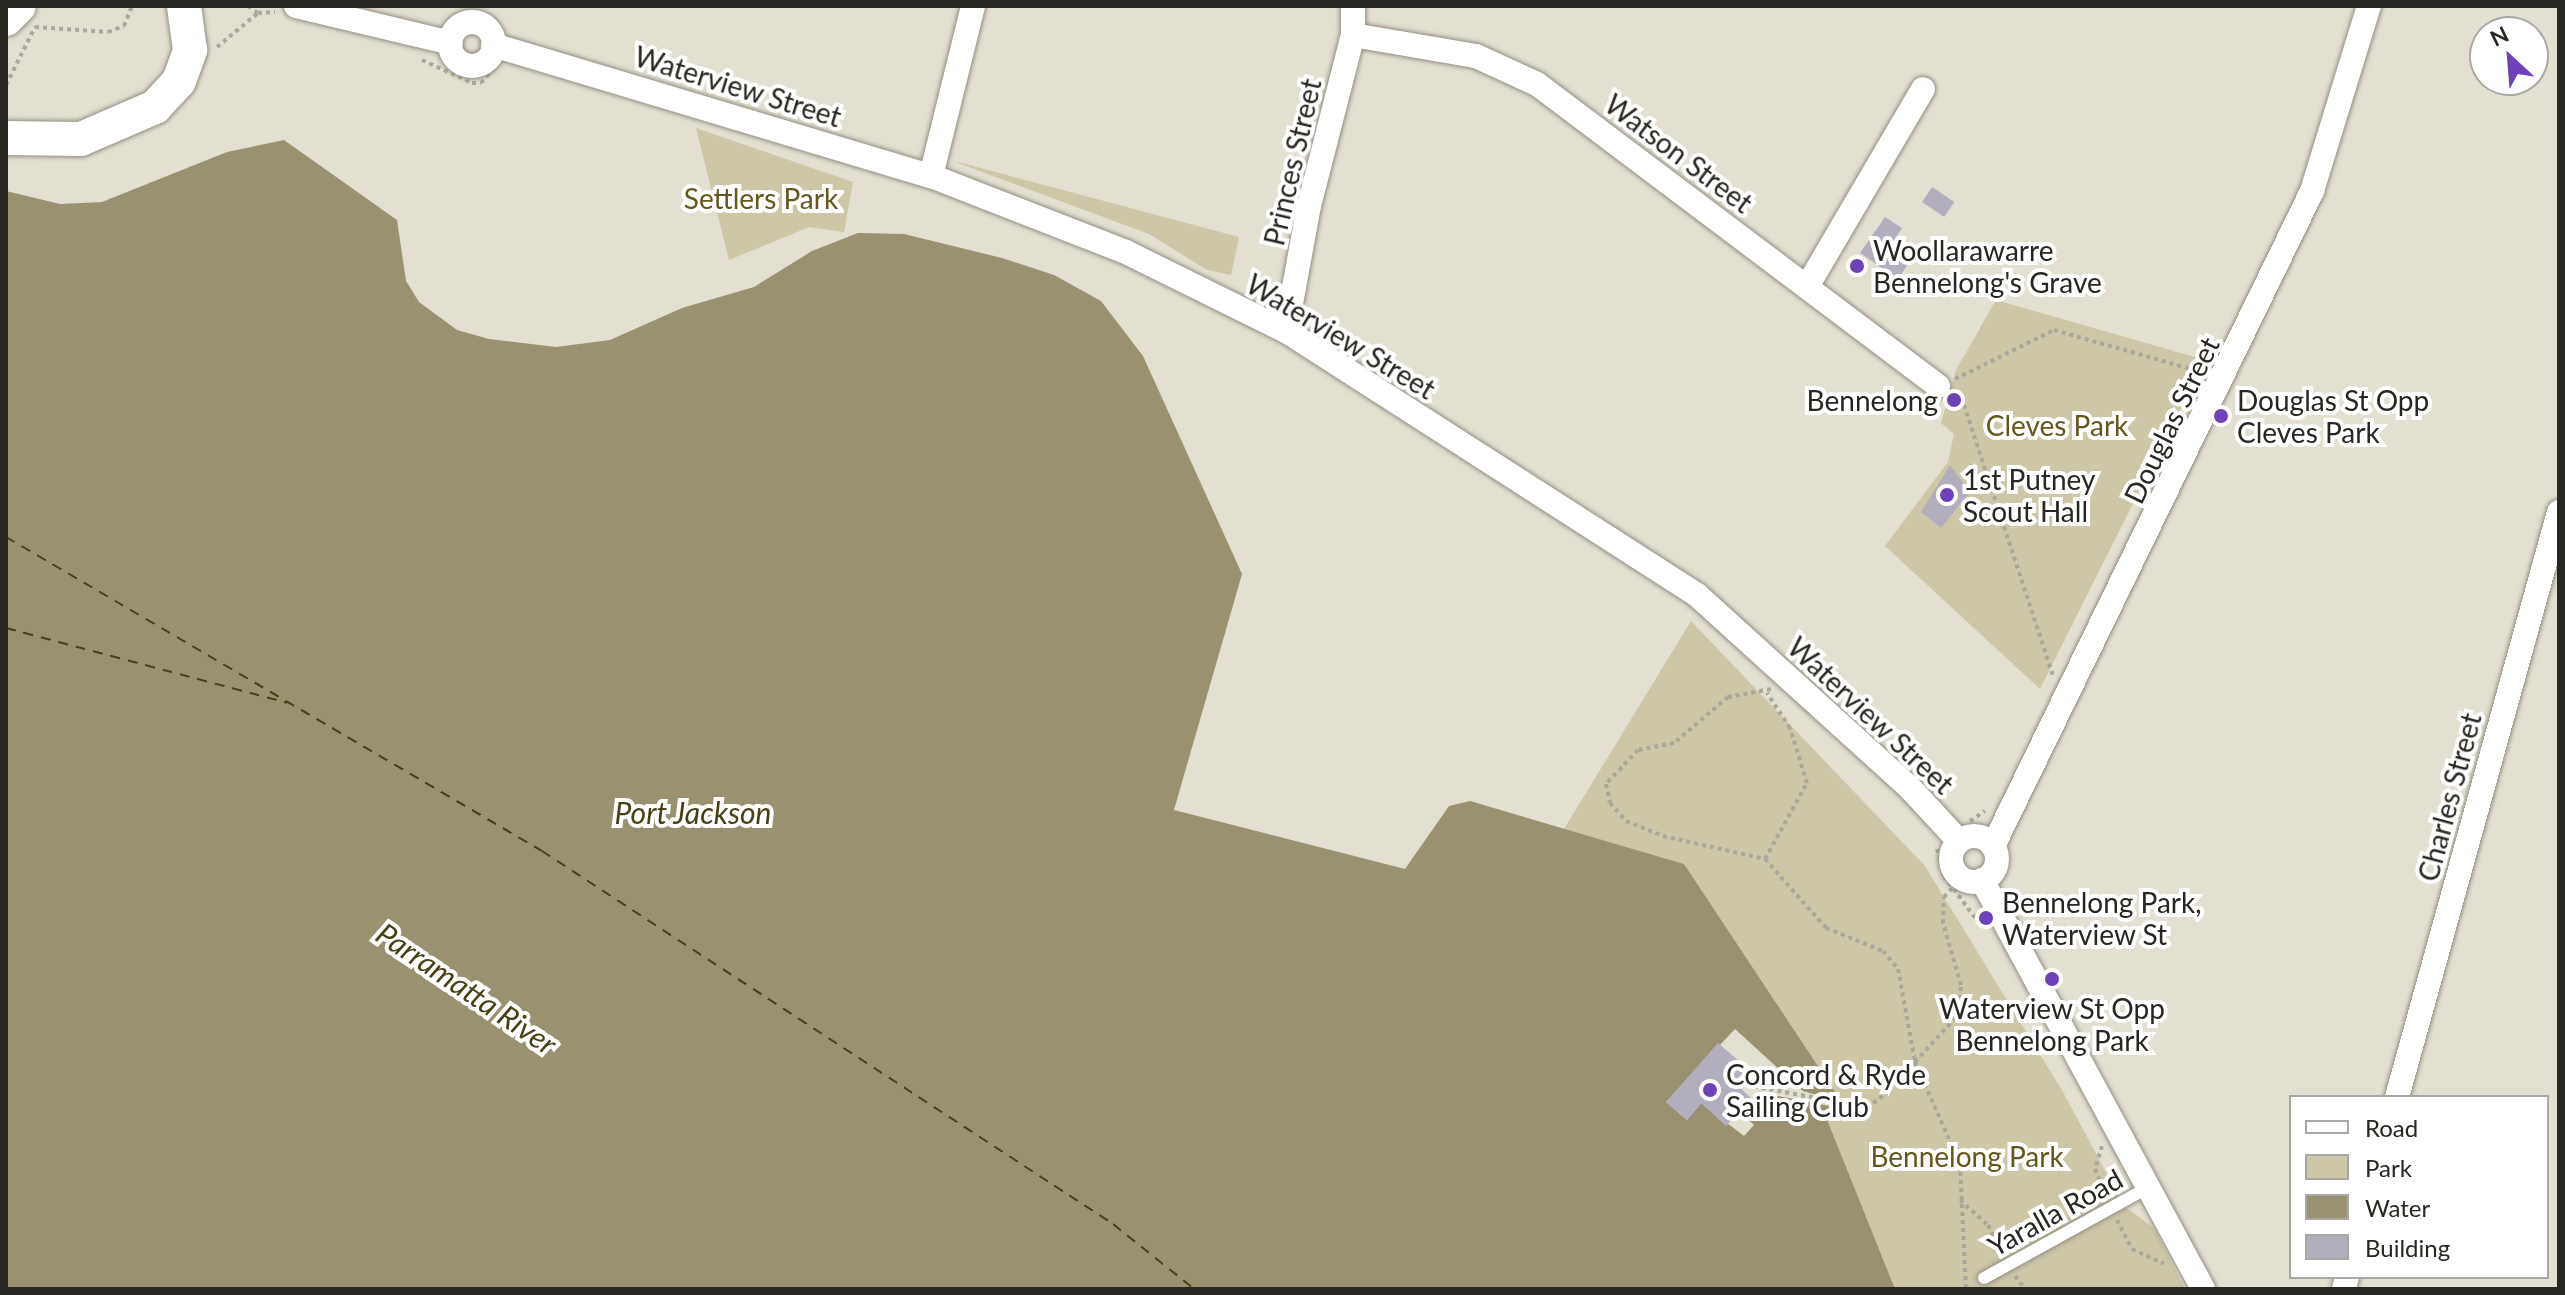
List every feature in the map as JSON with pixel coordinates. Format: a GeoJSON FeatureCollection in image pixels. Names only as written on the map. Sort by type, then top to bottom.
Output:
{"type":"FeatureCollection","features":[{"type":"Feature","properties":{"kind":"main road"},"geometry":{"type":"LineString","coordinates":[[6,19],[19,6]]}},
{"type":"Feature","properties":{"kind":"main road"},"geometry":{"type":"LineString","coordinates":[[6,138],[81,139],[155,107],[186,65],[191,34],[184,6]]}},
{"type":"Feature","properties":{"kind":"street"},"geometry":{"type":"LineString","coordinates":[[931,176],[973,6]]}},
{"type":"Feature","properties":{"kind":"street","name":"Princes Street"},"geometry":{"type":"LineString","coordinates":[[1286,331],[1309,206],[1353,35],[1353,6]]}},
{"type":"Feature","properties":{"kind":"street","name":"Douglas Street"},"geometry":{"type":"LineString","coordinates":[[1993,846],[2223,380],[2312,191],[2369,6]]}},
{"type":"Feature","properties":{"kind":"street"},"geometry":{"type":"LineString","coordinates":[[287,9],[432,47],[474,67],[486,64],[493,45],[476,14],[457,25],[432,47]]}},
{"type":"Feature","properties":{"kind":"street","name":"Watson Street"},"geometry":{"type":"LineString","coordinates":[[1353,35],[1476,56],[1537,84],[1808,285],[1938,386]]}},
{"type":"Feature","properties":{"kind":"street","name":"Waterview Street"},"geometry":{"type":"LineString","coordinates":[[493,45],[931,176],[1126,252],[1286,331],[1697,595],[1774,686],[1945,840]]}},
{"type":"Feature","properties":{"kind":"street"},"geometry":{"type":"LineString","coordinates":[[1808,285],[1923,89]]}},
{"type":"Feature","properties":{"kind":"street","name":"Charles Street"},"geometry":{"type":"LineString","coordinates":[[2398,1095],[2559,512]]}},
{"type":"Feature","properties":{"kind":"street"},"geometry":{"type":"LineString","coordinates":[[1981,837],[1993,846],[1996,865],[1982,880],[1962,878],[1952,867],[1945,840],[1981,837]]}},
{"type":"Feature","properties":{"kind":"street"},"geometry":{"type":"LineString","coordinates":[[1982,880],[2203,1289]]}},
{"type":"Feature","properties":{"kind":"lane","name":"Yaralla Road"},"geometry":{"type":"LineString","coordinates":[[1984,1278],[2149,1187]]}},
{"type":"Feature","properties":{"kind":"path"},"geometry":{"type":"LineString","coordinates":[[6,85],[35,27],[108,32],[124,26],[132,6]]}},
{"type":"Feature","properties":{"kind":"path"},"geometry":{"type":"LineString","coordinates":[[248,6],[258,13]]}},
{"type":"Feature","properties":{"kind":"path"},"geometry":{"type":"LineString","coordinates":[[212,58],[258,13],[287,9]]}},
{"type":"Feature","properties":{"kind":"path"},"geometry":{"type":"LineString","coordinates":[[2047,690],[2054,676],[1964,405],[1938,386],[2054,330],[2223,380]]}},
{"type":"Feature","properties":{"kind":"path"},"geometry":{"type":"LineString","coordinates":[[1765,859],[1807,783],[1774,686],[1728,697],[1674,743],[1638,750],[1606,784],[1610,803],[1626,821],[1722,850],[1765,859],[1826,928],[1873,945],[1898,969],[1915,1062],[1960,1164],[1958,1199],[1969,1247],[1962,1272],[1966,1289]]}},
{"type":"Feature","properties":{"kind":"path"},"geometry":{"type":"LineString","coordinates":[[1988,809],[1945,840],[1952,888],[1989,936]]}},
{"type":"Feature","properties":{"kind":"path"},"geometry":{"type":"LineString","coordinates":[[1746,1085],[1866,1107],[1880,1099],[1897,1070],[1915,1062],[1958,1015],[1961,985],[1943,923],[1944,897],[1952,888]]}},
{"type":"Feature","properties":{"kind":"path"},"geometry":{"type":"LineString","coordinates":[[2103,1141],[2095,1169],[2132,1249],[2171,1271]]}},
{"type":"Feature","properties":{"kind":"path"},"geometry":{"type":"LineString","coordinates":[[1958,1199],[1988,1225],[2007,1266],[2025,1289]]}},
{"type":"Feature","properties":{"kind":"green space","name":"Settlers Park"},"geometry":{"type":"Polygon","coordinates":[[[696,128],[853,182],[844,232],[809,227],[729,260],[696,128]]]}},
{"type":"Feature","properties":{"kind":"green space"},"geometry":{"type":"Polygon","coordinates":[[[950,160],[1239,237],[1231,275],[1207,270],[1149,234],[950,160]]]}},
{"type":"Feature","properties":{"kind":"green space","name":"Cleves Park"},"geometry":{"type":"Polygon","coordinates":[[[1996,300],[2205,360],[2040,689],[1885,546],[1948,462],[1954,434],[1941,423],[1956,370],[1996,300]]]}},
{"type":"Feature","properties":{"kind":"green space","name":"Bennelong Park"},"geometry":{"type":"Polygon","coordinates":[[[1691,621],[1925,866],[2063,1092],[2124,1206],[2154,1228],[2185,1289],[1895,1289],[1826,1117],[1684,864],[1564,829],[1691,621]]]}},
{"type":"Feature","properties":{"kind":"water","name":"Port Jackson"},"geometry":{"type":"Polygon","coordinates":[[[284,140],[397,220],[406,281],[419,302],[457,330],[489,339],[556,347],[610,340],[682,308],[754,287],[812,251],[858,233],[904,234],[1002,258],[1054,275],[1101,301],[1143,356],[1242,574],[1174,810],[1405,869],[1449,806],[1470,801],[1684,864],[1841,1101],[1826,1117],[1895,1289],[6,1289],[6,191],[60,204],[102,202],[227,152],[284,140]]]}},
{"type":"Feature","properties":{"kind":"pier"},"geometry":{"type":"Polygon","coordinates":[[[1735,1029],[1803,1091],[1844,1103],[1840,1108],[1762,1093],[1742,1113],[1754,1125],[1744,1136],[1701,1103],[1687,1120],[1666,1102],[1735,1029]]]}},
{"type":"Feature","properties":{"kind":"building"},"geometry":{"type":"Polygon","coordinates":[[[1932,187],[1954,202],[1944,217],[1922,202],[1932,187]]]}},
{"type":"Feature","properties":{"kind":"building"},"geometry":{"type":"Polygon","coordinates":[[[1885,217],[1902,228],[1892,243],[1913,257],[1898,279],[1860,253],[1885,217]]]}},
{"type":"Feature","properties":{"kind":"building","name":"1st Putney Scout Hall"},"geometry":{"type":"Polygon","coordinates":[[[1950,465],[1970,492],[1941,528],[1921,512],[1950,465]]]}},
{"type":"Feature","properties":{"kind":"building","name":"Concord & Ryde Sailing Club"},"geometry":{"type":"Polygon","coordinates":[[[1718,1043],[1747,1068],[1734,1082],[1751,1098],[1726,1126],[1701,1103],[1687,1120],[1666,1102],[1718,1043]]]}},
{"type":"Feature","properties":{"kind":"ferry route"},"geometry":{"type":"LineString","coordinates":[[6,537],[542,851],[1113,1224],[1194,1289]]}},
{"type":"Feature","properties":{"kind":"ferry route"},"geometry":{"type":"LineString","coordinates":[[6,628],[287,703]]}},
{"type":"Feature","properties":{"kind":"place","name":"Woollarawarre Bennelong's Grave"},"geometry":{"type":"Point","coordinates":[1857,266]}},
{"type":"Feature","properties":{"kind":"place","name":"Bennelong"},"geometry":{"type":"Point","coordinates":[1954,400]}},
{"type":"Feature","properties":{"kind":"place","name":"Douglas St Opp Cleves Park"},"geometry":{"type":"Point","coordinates":[2221,416]}},
{"type":"Feature","properties":{"kind":"place","name":"1st Putney Scout Hall"},"geometry":{"type":"Point","coordinates":[1947,495]}},
{"type":"Feature","properties":{"kind":"place","name":"Bennelong Park, Waterview St"},"geometry":{"type":"Point","coordinates":[1986,918]}},
{"type":"Feature","properties":{"kind":"place","name":"Waterview St Opp Bennelong Park"},"geometry":{"type":"Point","coordinates":[2052,979]}},
{"type":"Feature","properties":{"kind":"place","name":"Concord & Ryde Sailing Club"},"geometry":{"type":"Point","coordinates":[1710,1090]}},
{"type":"Feature","properties":{"kind":"water label","name":"Parramatta River"},"geometry":{"type":"Point","coordinates":[467,988]}}]}
